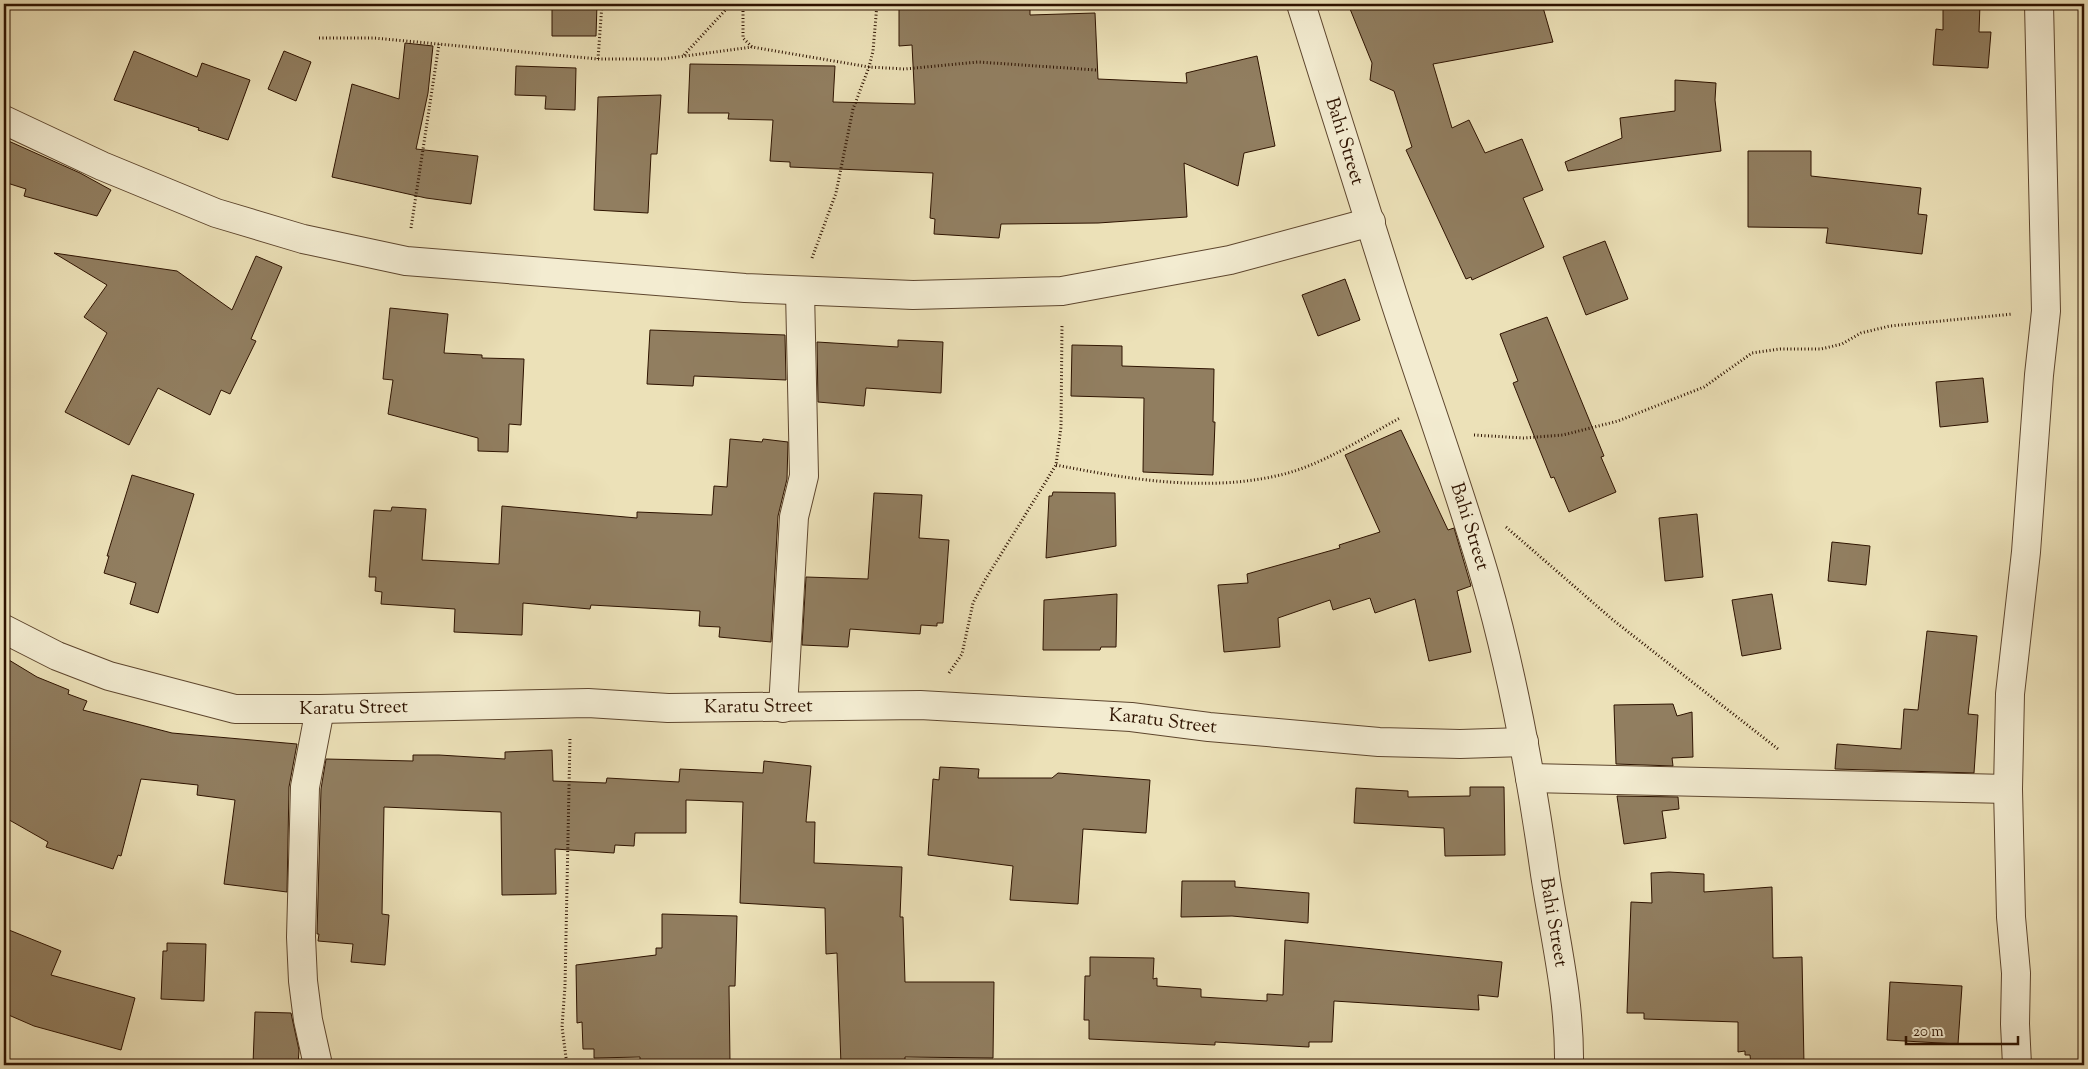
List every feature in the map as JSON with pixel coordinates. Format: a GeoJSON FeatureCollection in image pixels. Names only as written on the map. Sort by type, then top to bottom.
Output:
{"type":"FeatureCollection","features":[{"type":"Feature","properties":{"kind":"street","name":"Bahi Street"},"geometry":{"type":"LineString","coordinates":[[1301,4],[1485,576],[1504,651],[1524,742],[1560,951],[1570,1034],[1569,1065]]}},
{"type":"Feature","properties":{"kind":"street"},"geometry":{"type":"LineString","coordinates":[[2017,1065],[2015,1024],[2016,973],[2011,917],[2008,789],[2010,694],[2026,552],[2039,375],[2046,311],[2039,4]]}},
{"type":"Feature","properties":{"kind":"street"},"geometry":{"type":"LineString","coordinates":[[4,120],[102,166],[216,213],[303,239],[406,261],[800,291],[913,295],[1062,291],[1230,260],[1371,222]]}},
{"type":"Feature","properties":{"kind":"street"},"geometry":{"type":"LineString","coordinates":[[783,708],[794,517],[804,476],[800,291]]}},
{"type":"Feature","properties":{"kind":"street","name":"Karatu Street"},"geometry":{"type":"LineString","coordinates":[[4,629],[56,656],[109,676],[234,709],[588,703],[668,708],[920,705],[1131,717],[1209,727],[1379,742],[1460,744],[1524,742]]}},
{"type":"Feature","properties":{"kind":"street"},"geometry":{"type":"LineString","coordinates":[[318,1065],[308,1020],[303,981],[301,937],[305,787],[320,709]]}},
{"type":"Feature","properties":{"kind":"street"},"geometry":{"type":"LineString","coordinates":[[1530,778],[2008,789]]}},
{"type":"Feature","properties":{"kind":"path"},"geometry":{"type":"LineString","coordinates":[[598,59],[602,4]]}},
{"type":"Feature","properties":{"kind":"path"},"geometry":{"type":"LineString","coordinates":[[684,56],[731,4]]}},
{"type":"Feature","properties":{"kind":"path"},"geometry":{"type":"LineString","coordinates":[[743,4],[743,38],[752,48]]}},
{"type":"Feature","properties":{"kind":"path"},"geometry":{"type":"LineString","coordinates":[[800,291],[836,193],[853,109],[870,67],[877,4]]}},
{"type":"Feature","properties":{"kind":"path"},"geometry":{"type":"LineString","coordinates":[[319,38],[374,38],[598,59],[663,59],[752,48],[870,67],[905,69],[978,62],[1096,70]]}},
{"type":"Feature","properties":{"kind":"path"},"geometry":{"type":"LineString","coordinates":[[406,261],[438,44]]}},
{"type":"Feature","properties":{"kind":"path"},"geometry":{"type":"LineString","coordinates":[[920,705],[951,670],[962,654],[973,603],[984,580],[1056,465],[1061,427],[1062,291]]}},
{"type":"Feature","properties":{"kind":"path"},"geometry":{"type":"LineString","coordinates":[[1438,433],[1523,438],[1563,435],[1618,421],[1704,387],[1752,353],[1780,349],[1821,349],[1842,344],[1861,333],[1890,326],[2046,311]]}},
{"type":"Feature","properties":{"kind":"path"},"geometry":{"type":"LineString","coordinates":[[1056,465],[1129,479],[1222,484],[1277,476],[1326,458],[1428,402]]}},
{"type":"Feature","properties":{"kind":"path"},"geometry":{"type":"LineString","coordinates":[[1506,526],[1613,620],[1779,750]]}},
{"type":"Feature","properties":{"kind":"path"},"geometry":{"type":"LineString","coordinates":[[567,1065],[562,1027],[565,986],[570,704]]}},
{"type":"Feature","properties":{"kind":"building"},"geometry":{"type":"Polygon","coordinates":[[[552,4],[597,4],[596,36],[552,36],[552,4]]]}},
{"type":"Feature","properties":{"kind":"building"},"geometry":{"type":"Polygon","coordinates":[[[899,4],[1030,4],[1030,15],[1095,13],[1098,79],[1187,83],[1186,73],[1257,56],[1275,146],[1244,153],[1238,186],[1184,163],[1187,217],[1098,223],[1001,224],[999,238],[934,234],[935,219],[930,218],[933,173],[790,167],[790,162],[770,161],[773,120],[728,119],[729,113],[688,113],[690,64],[835,66],[833,102],[915,104],[912,45],[899,46],[899,4]]]}},
{"type":"Feature","properties":{"kind":"building"},"geometry":{"type":"Polygon","coordinates":[[[1348,4],[1542,4],[1553,42],[1433,64],[1452,128],[1469,120],[1485,153],[1522,139],[1543,190],[1523,198],[1544,247],[1472,280],[1471,277],[1466,279],[1406,150],[1412,147],[1394,91],[1370,80],[1372,63],[1348,4]]]}},
{"type":"Feature","properties":{"kind":"building"},"geometry":{"type":"Polygon","coordinates":[[[1943,4],[1980,4],[1979,32],[1991,32],[1988,68],[1933,65],[1936,29],[1943,30],[1943,4]]]}},
{"type":"Feature","properties":{"kind":"building"},"geometry":{"type":"Polygon","coordinates":[[[405,43],[433,46],[428,93],[416,149],[478,156],[471,204],[426,198],[332,177],[352,84],[399,99],[405,43]]]}},
{"type":"Feature","properties":{"kind":"building"},"geometry":{"type":"Polygon","coordinates":[[[134,51],[197,77],[202,63],[250,80],[228,140],[198,130],[199,128],[114,100],[134,51]]]}},
{"type":"Feature","properties":{"kind":"building"},"geometry":{"type":"Polygon","coordinates":[[[284,51],[311,62],[296,101],[268,89],[284,51]]]}},
{"type":"Feature","properties":{"kind":"building"},"geometry":{"type":"Polygon","coordinates":[[[516,66],[576,68],[575,110],[545,109],[546,96],[515,95],[516,66]]]}},
{"type":"Feature","properties":{"kind":"building"},"geometry":{"type":"Polygon","coordinates":[[[1675,80],[1716,83],[1715,100],[1721,151],[1568,171],[1565,162],[1622,138],[1620,118],[1675,111],[1675,80]]]}},
{"type":"Feature","properties":{"kind":"building"},"geometry":{"type":"Polygon","coordinates":[[[661,95],[657,154],[651,154],[648,213],[594,210],[598,97],[661,95]]]}},
{"type":"Feature","properties":{"kind":"building"},"geometry":{"type":"Polygon","coordinates":[[[4,139],[80,173],[111,190],[97,216],[24,196],[26,189],[4,182],[4,139]]]}},
{"type":"Feature","properties":{"kind":"building"},"geometry":{"type":"Polygon","coordinates":[[[1748,151],[1811,151],[1811,176],[1921,188],[1918,214],[1927,215],[1922,254],[1826,243],[1828,228],[1748,227],[1748,151]]]}},
{"type":"Feature","properties":{"kind":"building"},"geometry":{"type":"Polygon","coordinates":[[[1605,241],[1628,299],[1586,315],[1563,257],[1605,241]]]}},
{"type":"Feature","properties":{"kind":"building"},"geometry":{"type":"Polygon","coordinates":[[[54,253],[177,271],[232,310],[256,256],[282,267],[251,339],[256,341],[230,394],[221,390],[210,415],[158,388],[129,445],[65,412],[107,333],[84,317],[107,285],[54,253]]]}},
{"type":"Feature","properties":{"kind":"building"},"geometry":{"type":"Polygon","coordinates":[[[1345,279],[1360,320],[1318,336],[1302,295],[1345,279]]]}},
{"type":"Feature","properties":{"kind":"building"},"geometry":{"type":"Polygon","coordinates":[[[390,308],[448,314],[444,353],[482,355],[482,358],[524,359],[521,425],[509,424],[508,452],[478,451],[478,438],[388,414],[393,380],[383,379],[390,308]]]}},
{"type":"Feature","properties":{"kind":"building"},"geometry":{"type":"Polygon","coordinates":[[[1547,317],[1604,456],[1601,457],[1616,492],[1569,512],[1554,477],[1551,478],[1513,383],[1518,381],[1500,334],[1547,317]]]}},
{"type":"Feature","properties":{"kind":"building"},"geometry":{"type":"Polygon","coordinates":[[[650,330],[785,335],[786,380],[694,376],[693,386],[647,384],[650,330]]]}},
{"type":"Feature","properties":{"kind":"building"},"geometry":{"type":"Polygon","coordinates":[[[898,340],[943,342],[941,393],[866,388],[864,406],[818,402],[817,342],[898,347],[898,340]]]}},
{"type":"Feature","properties":{"kind":"building"},"geometry":{"type":"Polygon","coordinates":[[[1072,345],[1122,346],[1122,366],[1214,369],[1213,475],[1143,472],[1144,398],[1071,396],[1072,345]]]}},
{"type":"Feature","properties":{"kind":"building"},"geometry":{"type":"Polygon","coordinates":[[[1983,378],[1988,422],[1940,427],[1936,382],[1983,378]]]}},
{"type":"Feature","properties":{"kind":"building"},"geometry":{"type":"Polygon","coordinates":[[[1401,430],[1448,530],[1454,528],[1471,586],[1457,591],[1471,652],[1429,661],[1415,599],[1375,613],[1370,598],[1333,610],[1330,600],[1278,618],[1280,647],[1224,652],[1218,585],[1248,583],[1247,574],[1340,548],[1339,545],[1380,532],[1345,455],[1401,430]]]}},
{"type":"Feature","properties":{"kind":"building"},"geometry":{"type":"Polygon","coordinates":[[[730,439],[762,442],[763,439],[788,442],[787,479],[778,516],[771,642],[719,637],[720,627],[699,626],[700,611],[591,605],[590,609],[523,603],[522,635],[454,632],[455,609],[381,604],[382,592],[375,591],[376,577],[369,577],[374,510],[391,511],[392,507],[426,509],[422,560],[499,564],[502,506],[637,518],[637,512],[712,515],[714,486],[727,487],[730,439]]]}},
{"type":"Feature","properties":{"kind":"building"},"geometry":{"type":"Polygon","coordinates":[[[132,475],[194,494],[158,613],[130,604],[136,583],[104,573],[109,556],[107,556],[132,475]]]}},
{"type":"Feature","properties":{"kind":"building"},"geometry":{"type":"Polygon","coordinates":[[[1053,492],[1115,493],[1116,546],[1046,558],[1049,496],[1052,496],[1053,492]]]}},
{"type":"Feature","properties":{"kind":"building"},"geometry":{"type":"Polygon","coordinates":[[[874,493],[922,495],[919,538],[949,540],[943,623],[937,623],[937,626],[921,625],[920,634],[850,629],[848,647],[802,645],[806,577],[868,579],[874,493]]]}},
{"type":"Feature","properties":{"kind":"building"},"geometry":{"type":"Polygon","coordinates":[[[1697,514],[1703,577],[1665,581],[1659,518],[1697,514]]]}},
{"type":"Feature","properties":{"kind":"building"},"geometry":{"type":"Polygon","coordinates":[[[1832,542],[1870,546],[1866,585],[1828,581],[1832,542]]]}},
{"type":"Feature","properties":{"kind":"building"},"geometry":{"type":"Polygon","coordinates":[[[1117,594],[1116,647],[1101,647],[1100,650],[1043,650],[1044,600],[1117,594]]]}},
{"type":"Feature","properties":{"kind":"building"},"geometry":{"type":"Polygon","coordinates":[[[1772,594],[1781,649],[1742,656],[1732,600],[1772,594]]]}},
{"type":"Feature","properties":{"kind":"building"},"geometry":{"type":"Polygon","coordinates":[[[1927,631],[1977,636],[1968,714],[1978,715],[1974,773],[1835,769],[1837,744],[1901,749],[1904,709],[1918,710],[1927,631]]]}},
{"type":"Feature","properties":{"kind":"building"},"geometry":{"type":"Polygon","coordinates":[[[4,657],[37,677],[69,690],[68,694],[87,701],[83,710],[172,733],[297,744],[289,787],[287,892],[224,884],[235,800],[197,795],[198,785],[141,779],[121,856],[118,855],[113,869],[46,847],[48,842],[4,817],[4,657]]]}},
{"type":"Feature","properties":{"kind":"building"},"geometry":{"type":"Polygon","coordinates":[[[1673,704],[1677,716],[1692,712],[1693,757],[1672,758],[1673,766],[1616,764],[1614,705],[1673,704]]]}},
{"type":"Feature","properties":{"kind":"building"},"geometry":{"type":"Polygon","coordinates":[[[552,750],[553,781],[606,783],[607,778],[679,782],[680,769],[763,773],[764,761],[811,766],[806,822],[815,822],[814,863],[902,867],[900,917],[903,917],[905,982],[994,982],[993,1058],[905,1057],[905,1064],[841,1065],[837,953],[826,954],[825,908],[740,903],[743,802],[686,800],[686,833],[635,833],[634,846],[615,845],[614,853],[555,849],[556,894],[502,895],[501,812],[384,807],[382,914],[389,915],[385,965],[351,962],[353,944],[318,941],[321,789],[326,759],[413,761],[413,755],[439,755],[505,759],[505,752],[552,750]]]}},
{"type":"Feature","properties":{"kind":"building"},"geometry":{"type":"Polygon","coordinates":[[[940,767],[979,769],[978,778],[1052,778],[1058,773],[1150,780],[1146,833],[1083,829],[1078,904],[1010,900],[1013,866],[928,855],[933,779],[939,780],[940,767]]]}},
{"type":"Feature","properties":{"kind":"building"},"geometry":{"type":"Polygon","coordinates":[[[1470,787],[1504,787],[1505,855],[1445,856],[1444,828],[1354,823],[1356,788],[1408,791],[1408,797],[1470,796],[1470,787]]]}},
{"type":"Feature","properties":{"kind":"building"},"geometry":{"type":"Polygon","coordinates":[[[1617,796],[1678,797],[1679,809],[1662,811],[1666,838],[1624,844],[1617,796]]]}},
{"type":"Feature","properties":{"kind":"building"},"geometry":{"type":"Polygon","coordinates":[[[1651,873],[1704,874],[1704,892],[1772,887],[1773,958],[1802,957],[1804,1065],[1751,1065],[1750,1055],[1745,1055],[1745,1051],[1738,1052],[1738,1022],[1644,1019],[1644,1013],[1627,1013],[1631,902],[1652,903],[1651,873]]]}},
{"type":"Feature","properties":{"kind":"building"},"geometry":{"type":"Polygon","coordinates":[[[1182,881],[1235,881],[1235,887],[1309,893],[1308,923],[1232,916],[1181,917],[1182,881]]]}},
{"type":"Feature","properties":{"kind":"building"},"geometry":{"type":"Polygon","coordinates":[[[662,914],[737,916],[735,986],[729,986],[730,1062],[701,1062],[701,1065],[640,1065],[640,1057],[594,1058],[594,1049],[583,1049],[582,1022],[577,1023],[576,965],[656,955],[656,948],[662,948],[662,914]]]}},
{"type":"Feature","properties":{"kind":"building"},"geometry":{"type":"Polygon","coordinates":[[[4,928],[61,951],[51,975],[135,998],[121,1050],[34,1026],[4,1013],[4,928]]]}},
{"type":"Feature","properties":{"kind":"building"},"geometry":{"type":"Polygon","coordinates":[[[1285,940],[1502,962],[1498,997],[1478,995],[1479,1010],[1334,1001],[1332,1042],[1309,1042],[1309,1047],[1215,1042],[1215,1045],[1089,1039],[1089,1020],[1084,1020],[1085,976],[1090,976],[1090,957],[1154,958],[1153,979],[1157,978],[1157,986],[1201,989],[1201,997],[1267,1001],[1267,994],[1283,995],[1285,940]]]}},
{"type":"Feature","properties":{"kind":"building"},"geometry":{"type":"Polygon","coordinates":[[[167,943],[206,944],[204,1001],[161,999],[163,951],[167,951],[167,943]]]}},
{"type":"Feature","properties":{"kind":"building"},"geometry":{"type":"Polygon","coordinates":[[[1890,982],[1962,986],[1958,1044],[1887,1040],[1890,982]]]}},
{"type":"Feature","properties":{"kind":"building"},"geometry":{"type":"Polygon","coordinates":[[[255,1012],[291,1013],[299,1050],[298,1065],[253,1064],[255,1012]]]}}]}
